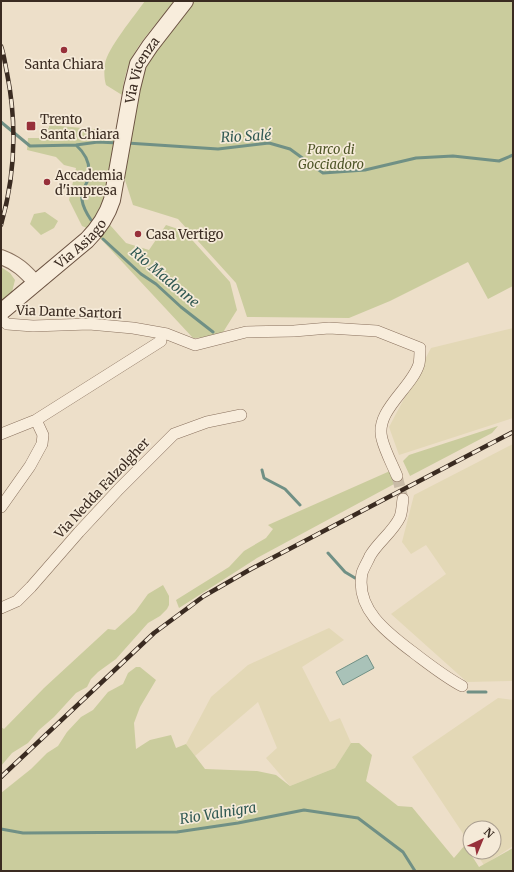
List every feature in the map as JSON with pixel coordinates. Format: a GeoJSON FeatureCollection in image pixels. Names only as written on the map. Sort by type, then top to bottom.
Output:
{"type":"FeatureCollection","features":[{"type":"Feature","properties":{"kind":"main road","name":"Via Vicenza"},"geometry":{"type":"LineString","coordinates":[[121,150],[136,70],[144,55],[185,1]]}},
{"type":"Feature","properties":{"kind":"main road","name":"Via Asiago"},"geometry":{"type":"LineString","coordinates":[[1,312],[87,240],[99,227],[112,200],[121,150]]}},
{"type":"Feature","properties":{"kind":"street"},"geometry":{"type":"LineString","coordinates":[[2,257],[14,262],[36,283]]}},
{"type":"Feature","properties":{"kind":"street","name":"Via Dante Sartori"},"geometry":{"type":"LineString","coordinates":[[1,318],[7,324],[33,326],[89,324],[134,328],[167,334],[195,345],[246,332],[294,331],[329,328],[377,331],[394,337],[420,348],[419,364],[411,378],[395,398],[381,422],[381,438],[397,476]]}},
{"type":"Feature","properties":{"kind":"street"},"geometry":{"type":"LineString","coordinates":[[1,434],[36,420],[161,341]]}},
{"type":"Feature","properties":{"kind":"street","name":"Via Nedda Falzolgher"},"geometry":{"type":"LineString","coordinates":[[1,608],[17,601],[31,587],[119,489],[174,434],[208,422],[241,415]]}},
{"type":"Feature","properties":{"kind":"street"},"geometry":{"type":"LineString","coordinates":[[1,507],[30,466],[42,444],[43,435],[36,420]]}},
{"type":"Feature","properties":{"kind":"street"},"geometry":{"type":"LineString","coordinates":[[403,500],[401,516],[391,531],[371,554],[362,572],[362,588],[365,602],[376,620],[393,636],[450,679],[462,686]]}},
{"type":"Feature","properties":{"kind":"shaded area"},"geometry":{"type":"Polygon","coordinates":[[[513,328],[513,418],[399,455],[389,427],[431,348],[513,328]]]}},
{"type":"Feature","properties":{"kind":"shaded area"},"geometry":{"type":"Polygon","coordinates":[[[513,444],[513,681],[467,682],[391,614],[446,574],[426,545],[411,554],[402,542],[414,495],[513,444]]]}},
{"type":"Feature","properties":{"kind":"shaded area"},"geometry":{"type":"Polygon","coordinates":[[[329,628],[344,640],[302,667],[330,722],[340,718],[351,743],[335,768],[290,786],[266,758],[277,748],[258,702],[195,756],[186,744],[211,697],[248,665],[329,628]]]}},
{"type":"Feature","properties":{"kind":"shaded area"},"geometry":{"type":"Polygon","coordinates":[[[367,655],[374,668],[343,685],[336,672],[367,655]]]}},
{"type":"Feature","properties":{"kind":"shaded area"},"geometry":{"type":"Polygon","coordinates":[[[498,698],[513,700],[513,846],[502,853],[502,820],[462,820],[462,832],[412,757],[498,698]]]}},
{"type":"Feature","properties":{"kind":"shaded area"},"geometry":{"type":"Polygon","coordinates":[[[481,860],[492,860],[484,865],[481,860]]]}},
{"type":"Feature","properties":{"kind":"green space"},"geometry":{"type":"Polygon","coordinates":[[[145,1],[175,1],[144,39],[133,56],[126,72],[122,95],[106,85],[104,74],[105,64],[116,41],[145,1]]]}},
{"type":"Feature","properties":{"kind":"green space","name":"Parco di Gocciadoro"},"geometry":{"type":"Polygon","coordinates":[[[192,1],[513,1],[513,286],[488,299],[468,262],[390,301],[349,318],[247,317],[236,283],[178,219],[133,205],[124,177],[138,76],[192,1]]]}},
{"type":"Feature","properties":{"kind":"green space"},"geometry":{"type":"Polygon","coordinates":[[[49,125],[116,131],[105,199],[89,229],[82,226],[69,200],[76,168],[64,165],[56,157],[27,150],[28,138],[42,138],[43,127],[49,128],[49,125]]]}},
{"type":"Feature","properties":{"kind":"green space"},"geometry":{"type":"Polygon","coordinates":[[[45,212],[58,221],[54,228],[41,235],[30,224],[34,214],[45,212]]]}},
{"type":"Feature","properties":{"kind":"green space"},"geometry":{"type":"Polygon","coordinates":[[[110,225],[126,243],[149,250],[166,225],[184,231],[230,282],[237,310],[220,337],[193,338],[99,237],[110,225]]]}},
{"type":"Feature","properties":{"kind":"green space"},"geometry":{"type":"Polygon","coordinates":[[[1,267],[10,273],[15,280],[12,292],[1,301],[1,267]]]}},
{"type":"Feature","properties":{"kind":"green space"},"geometry":{"type":"Polygon","coordinates":[[[498,426],[492,433],[410,476],[403,461],[409,455],[498,426]]]}},
{"type":"Feature","properties":{"kind":"green space"},"geometry":{"type":"Polygon","coordinates":[[[390,471],[396,483],[257,558],[179,608],[176,600],[229,567],[244,551],[266,538],[273,529],[268,525],[390,471]]]}},
{"type":"Feature","properties":{"kind":"green space"},"geometry":{"type":"Polygon","coordinates":[[[163,585],[169,596],[169,605],[167,609],[160,616],[148,623],[116,659],[98,672],[91,679],[87,687],[76,693],[28,743],[12,753],[1,766],[1,727],[4,729],[44,688],[108,629],[115,630],[135,612],[148,594],[163,585]]]}},
{"type":"Feature","properties":{"kind":"green space"},"geometry":{"type":"Polygon","coordinates":[[[136,667],[140,667],[156,680],[140,707],[134,723],[136,749],[150,740],[171,735],[176,748],[186,744],[205,769],[257,771],[276,775],[290,786],[335,768],[351,743],[359,743],[372,755],[366,781],[398,806],[412,807],[454,858],[462,849],[462,860],[475,860],[479,867],[492,860],[502,860],[502,854],[513,848],[513,871],[1,871],[1,793],[31,769],[47,753],[58,746],[67,732],[81,717],[93,710],[108,692],[123,684],[128,673],[136,667]]]}},
{"type":"Feature","properties":{"kind":"waterway","name":"Rio Salé"},"geometry":{"type":"LineString","coordinates":[[1,122],[30,146],[76,145],[98,142],[118,143]]}},
{"type":"Feature","properties":{"kind":"waterway","name":"Rio Salé"},"geometry":{"type":"LineString","coordinates":[[127,143],[218,149],[269,143],[290,149],[323,173],[365,170],[416,158],[453,156],[499,161],[513,155]]}},
{"type":"Feature","properties":{"kind":"waterway","name":"Rio Madonne"},"geometry":{"type":"LineString","coordinates":[[76,145],[86,157],[88,162],[89,172],[82,197],[84,208],[91,220]]}},
{"type":"Feature","properties":{"kind":"waterway","name":"Rio Madonne"},"geometry":{"type":"LineString","coordinates":[[103,239],[141,274],[156,284],[181,307],[213,332]]}},
{"type":"Feature","properties":{"kind":"waterway","name":"Rio Madonne"},"geometry":{"type":"LineString","coordinates":[[262,470],[264,478],[285,489],[300,505]]}},
{"type":"Feature","properties":{"kind":"waterway","name":"Rio Madonne"},"geometry":{"type":"LineString","coordinates":[[328,553],[345,572],[355,578]]}},
{"type":"Feature","properties":{"kind":"waterway","name":"Rio Madonne"},"geometry":{"type":"LineString","coordinates":[[468,692],[486,692]]}},
{"type":"Feature","properties":{"kind":"waterway","name":"Rio Valnigra"},"geometry":{"type":"LineString","coordinates":[[1,829],[23,833],[177,832],[238,823],[304,810],[358,818],[403,852],[415,871]]}},
{"type":"Feature","properties":{"kind":"tunnel"},"geometry":{"type":"LineString","coordinates":[[397,476],[403,499]]}},
{"type":"Feature","properties":{"kind":"railway"},"geometry":{"type":"LineString","coordinates":[[1,46],[10,92],[13,130],[12,169],[6,206],[1,225]]}},
{"type":"Feature","properties":{"kind":"railway"},"geometry":{"type":"LineString","coordinates":[[1,777],[154,633],[204,596],[251,569],[513,432]]}},
{"type":"Feature","properties":{"kind":"place","name":"Santa Chiara"},"geometry":{"type":"Point","coordinates":[64,50]}},
{"type":"Feature","properties":{"kind":"place","name":"Trento Santa Chiara"},"geometry":{"type":"Point","coordinates":[31,126]}},
{"type":"Feature","properties":{"kind":"place","name":"Accademia d'impresa"},"geometry":{"type":"Point","coordinates":[47,182]}},
{"type":"Feature","properties":{"kind":"place","name":"Casa Vertigo"},"geometry":{"type":"Point","coordinates":[138,234]}}]}
